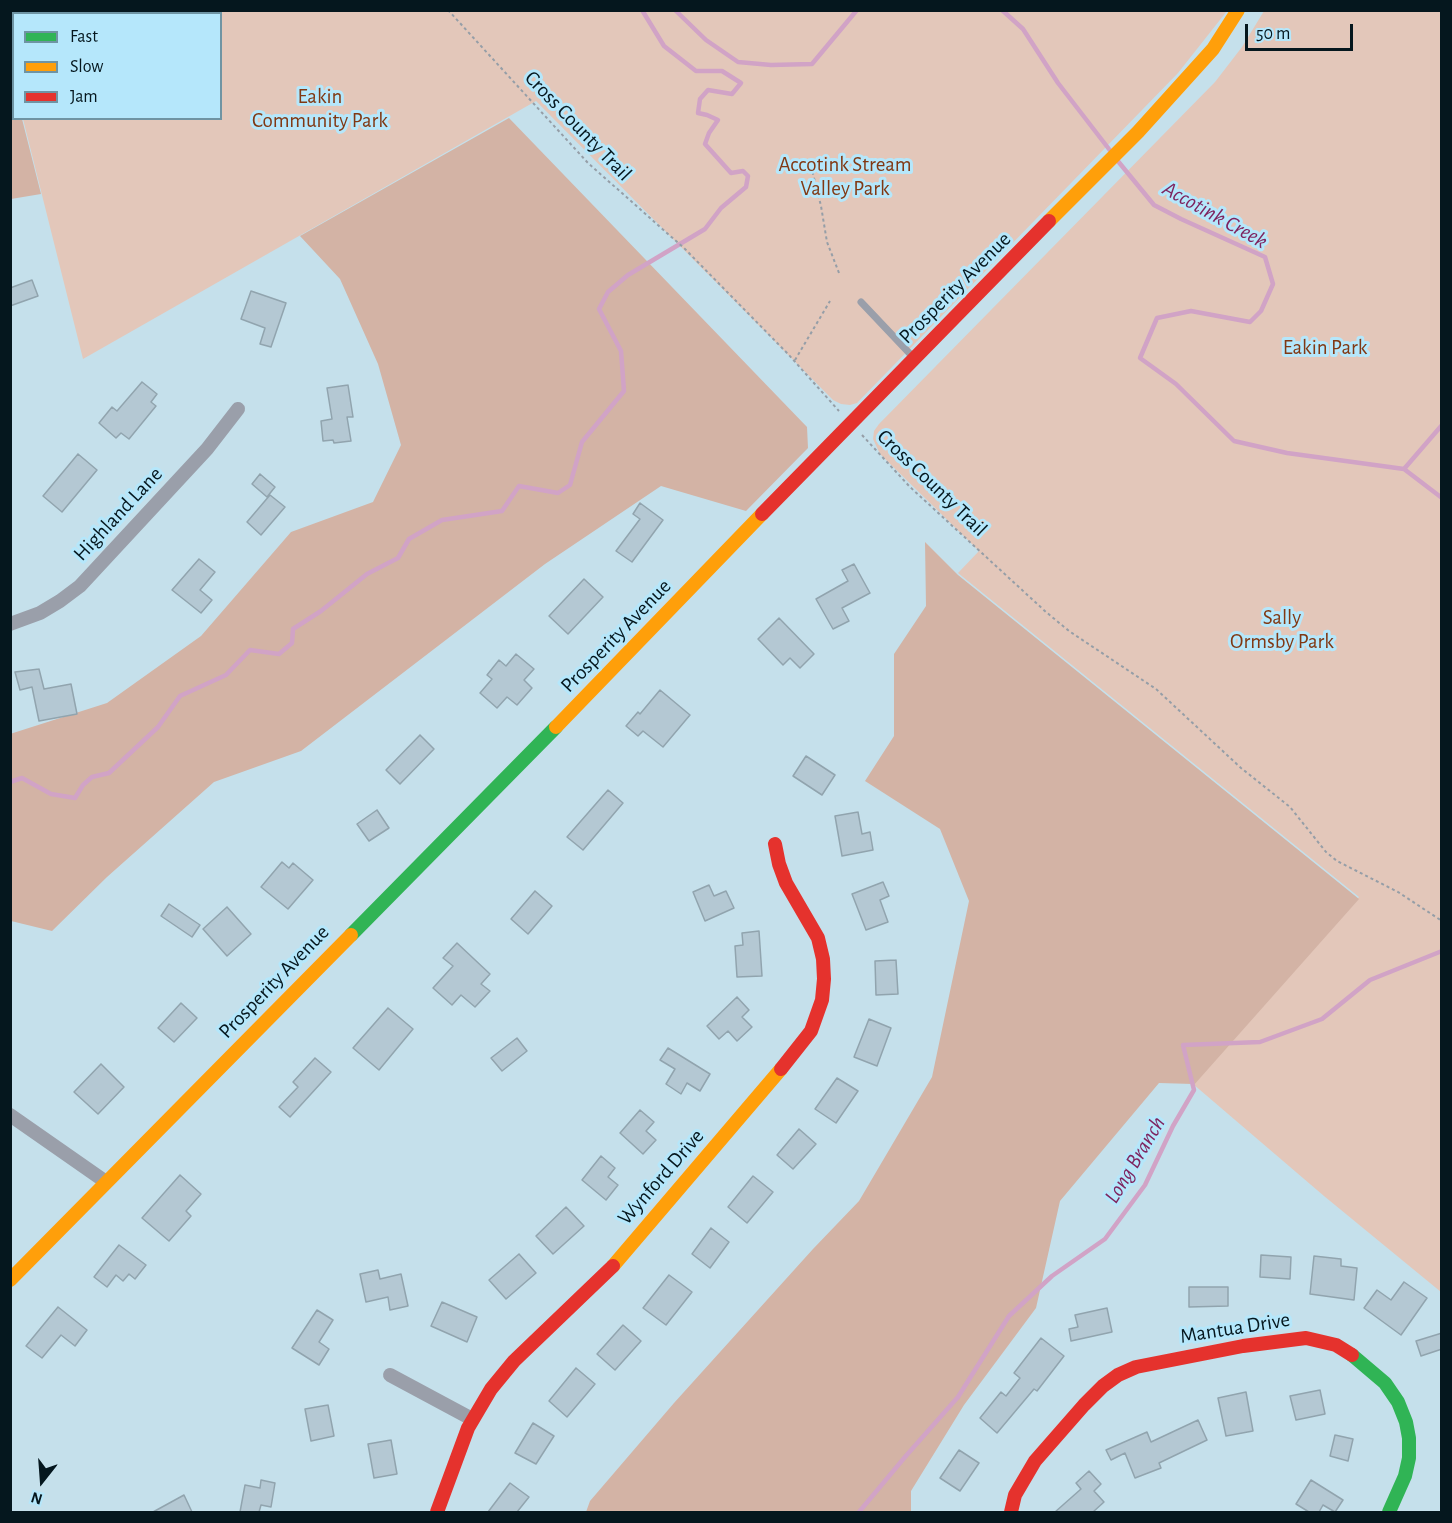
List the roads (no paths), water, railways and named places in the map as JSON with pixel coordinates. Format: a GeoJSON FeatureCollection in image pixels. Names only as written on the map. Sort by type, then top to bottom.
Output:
{"type":"FeatureCollection","features":[{"type":"Feature","properties":{"kind":"main road","name":"Prosperity Avenue"},"geometry":{"type":"LineString","coordinates":[[10,1280],[487,798],[914,358],[1138,132],[1213,49],[1239,10]]}},
{"type":"Feature","properties":{"kind":"main road","name":"Wynford Drive"},"geometry":{"type":"LineString","coordinates":[[436,1512],[472,1419],[490,1389],[613,1266],[798,1049],[811,1030],[822,1000],[823,959],[818,938],[786,883],[775,844]]}},
{"type":"Feature","properties":{"kind":"main road","name":"Mantua Drive"},"geometry":{"type":"LineString","coordinates":[[1011,1512],[1015,1495],[1035,1461],[1084,1405],[1118,1375],[1136,1367],[1211,1352],[1280,1340],[1306,1338],[1336,1345],[1357,1358],[1385,1383],[1398,1402],[1406,1422],[1409,1458],[1405,1476],[1389,1512]]}},
{"type":"Feature","properties":{"kind":"street","name":"Highland Lane"},"geometry":{"type":"LineString","coordinates":[[10,624],[40,613],[80,586],[207,448],[238,409]]}},
{"type":"Feature","properties":{"kind":"street"},"geometry":{"type":"LineString","coordinates":[[10,1115],[106,1182]]}},
{"type":"Feature","properties":{"kind":"street"},"geometry":{"type":"LineString","coordinates":[[390,1375],[472,1419]]}},
{"type":"Feature","properties":{"kind":"lane"},"geometry":{"type":"LineString","coordinates":[[861,302],[914,358]]}},
{"type":"Feature","properties":{"kind":"waterway"},"geometry":{"type":"LineString","coordinates":[[10,782],[22,778],[51,794],[75,798],[83,785],[92,777],[109,773],[158,727],[180,696],[226,675],[250,650],[279,654],[292,643],[293,629],[321,611],[367,574],[398,558],[409,539],[442,520],[502,511],[519,486],[558,493],[570,485],[582,442],[624,391],[621,351],[599,309],[608,292],[628,275],[705,229],[721,208],[746,187],[748,176],[743,171],[731,173],[705,144],[718,120],[698,113],[700,99],[708,90],[732,94],[741,83],[722,71],[696,71],[664,46],[642,10]]}},
{"type":"Feature","properties":{"kind":"waterway","name":"Accotink Creek"},"geometry":{"type":"LineString","coordinates":[[675,10],[706,40],[738,62],[771,65],[812,64],[857,10]]}},
{"type":"Feature","properties":{"kind":"waterway","name":"Accotink Creek"},"geometry":{"type":"LineString","coordinates":[[1002,10],[1023,29],[1058,83],[1112,153]]}},
{"type":"Feature","properties":{"kind":"waterway","name":"Accotink Creek"},"geometry":{"type":"LineString","coordinates":[[1117,160],[1154,205],[1265,257],[1273,284],[1261,311],[1250,322],[1191,311],[1157,318],[1140,358],[1176,384],[1234,441],[1287,453],[1404,469],[1442,425]]}},
{"type":"Feature","properties":{"kind":"waterway","name":"Long Branch"},"geometry":{"type":"LineString","coordinates":[[1404,469],[1442,498]]}},
{"type":"Feature","properties":{"kind":"waterway","name":"Long Branch"},"geometry":{"type":"LineString","coordinates":[[859,1512],[958,1397],[1009,1316],[1052,1276],[1105,1239],[1145,1185],[1173,1126],[1194,1090],[1183,1045],[1260,1042],[1322,1019],[1370,980],[1442,951]]}},
{"type":"Feature","properties":{"kind":"park label","name":"Eakin Community Park"},"geometry":{"type":"Point","coordinates":[320,109]}},
{"type":"Feature","properties":{"kind":"park label","name":"Accotink Stream Valley Park"},"geometry":{"type":"Point","coordinates":[845,177]}},
{"type":"Feature","properties":{"kind":"park label","name":"Eakin Park"},"geometry":{"type":"Point","coordinates":[1325,348]}},
{"type":"Feature","properties":{"kind":"park label","name":"Sally Ormsby Park"},"geometry":{"type":"Point","coordinates":[1282,630]}}]}
